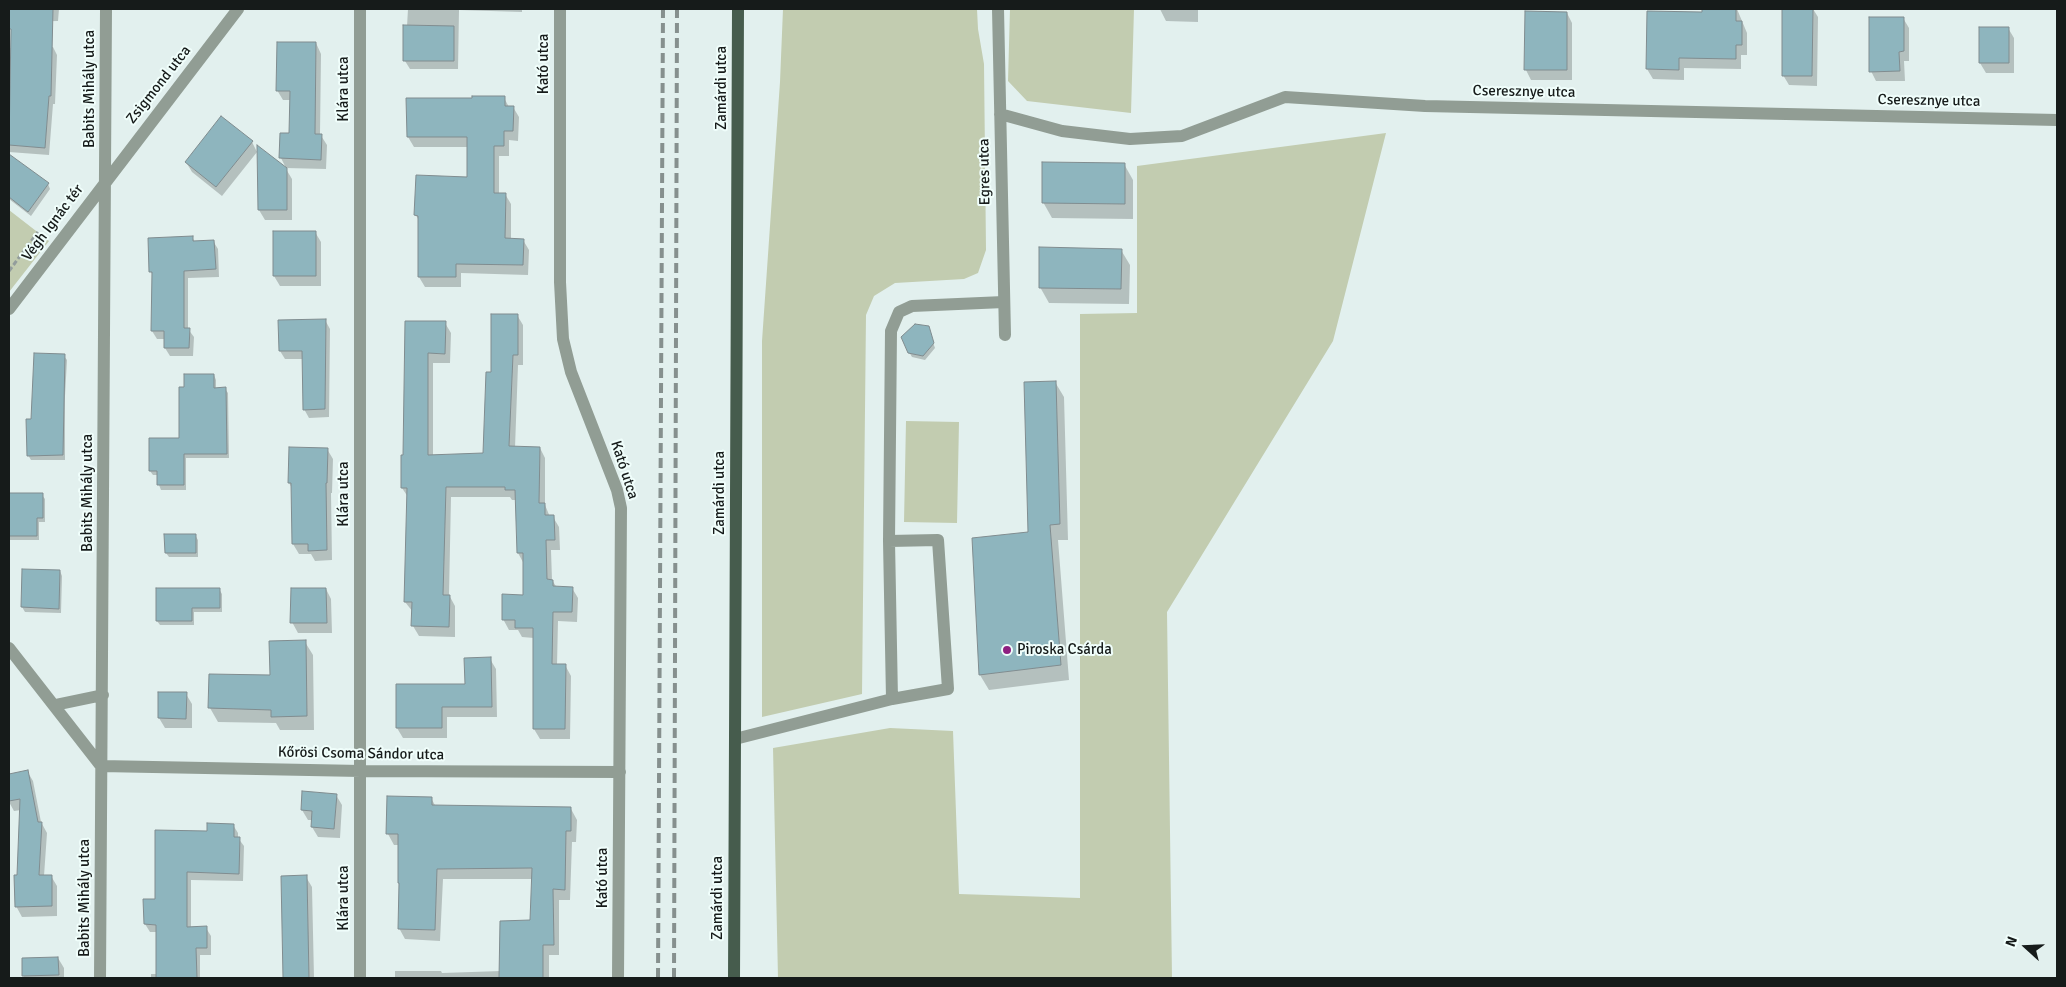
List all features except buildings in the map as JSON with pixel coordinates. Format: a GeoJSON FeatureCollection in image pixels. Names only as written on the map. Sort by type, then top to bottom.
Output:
{"type":"FeatureCollection","features":[{"type":"Feature","properties":{"kind":"main road","name":"Zamárdi utca"},"geometry":{"type":"LineString","coordinates":[[734,978],[738,9]]}},
{"type":"Feature","properties":{"kind":"street","name":"Babits Mihály utca"},"geometry":{"type":"LineString","coordinates":[[100,978],[101,766],[104,695],[106,9]]}},
{"type":"Feature","properties":{"kind":"street","name":"Zsigmond utca"},"geometry":{"type":"LineString","coordinates":[[106,181],[238,9]]}},
{"type":"Feature","properties":{"kind":"street","name":"Klára utca"},"geometry":{"type":"LineString","coordinates":[[360,9],[360,978]]}},
{"type":"Feature","properties":{"kind":"street","name":"Kató utca"},"geometry":{"type":"LineString","coordinates":[[560,9],[560,282],[563,339],[571,372],[617,490],[621,508],[618,978]]}},
{"type":"Feature","properties":{"kind":"street","name":"Egres utca"},"geometry":{"type":"LineString","coordinates":[[998,9],[1005,335]]}},
{"type":"Feature","properties":{"kind":"street","name":"Cseresznye utca"},"geometry":{"type":"LineString","coordinates":[[1000,114],[1062,131],[1130,139],[1182,136],[1285,97],[1426,106],[2057,120]]}},
{"type":"Feature","properties":{"kind":"street","name":"Végh Ignác tér"},"geometry":{"type":"LineString","coordinates":[[9,309],[106,181]]}},
{"type":"Feature","properties":{"kind":"street"},"geometry":{"type":"LineString","coordinates":[[892,699],[889,541],[891,331],[899,312],[912,306],[1004,302]]}},
{"type":"Feature","properties":{"kind":"street"},"geometry":{"type":"LineString","coordinates":[[735,739],[892,699],[948,689],[938,540],[889,541]]}},
{"type":"Feature","properties":{"kind":"street"},"geometry":{"type":"LineString","coordinates":[[9,648],[101,766]]}},
{"type":"Feature","properties":{"kind":"street"},"geometry":{"type":"LineString","coordinates":[[55,705],[104,695]]}},
{"type":"Feature","properties":{"kind":"street","name":"Kőrösi Csoma Sándor utca"},"geometry":{"type":"LineString","coordinates":[[101,766],[361,771],[620,772]]}},
{"type":"Feature","properties":{"kind":"path"},"geometry":{"type":"LineString","coordinates":[[9,271],[38,232]]}},
{"type":"Feature","properties":{"kind":"green space"},"geometry":{"type":"Polygon","coordinates":[[[783,9],[977,9],[978,29],[984,64],[986,250],[978,273],[964,279],[895,283],[874,296],[866,315],[862,694],[762,717],[762,341],[780,82],[783,9]]]}},
{"type":"Feature","properties":{"kind":"green space"},"geometry":{"type":"Polygon","coordinates":[[[1010,9],[1134,9],[1131,113],[1027,101],[1008,81],[1010,9]]]}},
{"type":"Feature","properties":{"kind":"green space"},"geometry":{"type":"Polygon","coordinates":[[[1386,133],[1333,341],[1167,612],[1172,978],[778,978],[773,748],[890,728],[953,731],[959,894],[1080,898],[1080,314],[1137,313],[1137,166],[1386,133]]]}},
{"type":"Feature","properties":{"kind":"green space"},"geometry":{"type":"Polygon","coordinates":[[[9,210],[49,241],[9,292],[9,210]]]}},
{"type":"Feature","properties":{"kind":"green space"},"geometry":{"type":"Polygon","coordinates":[[[906,421],[959,422],[957,523],[904,522],[906,421]]]}},
{"type":"Feature","properties":{"kind":"railway"},"geometry":{"type":"LineString","coordinates":[[658,978],[663,9]]}},
{"type":"Feature","properties":{"kind":"railway"},"geometry":{"type":"LineString","coordinates":[[674,978],[677,9]]}},
{"type":"Feature","properties":{"kind":"place","name":"Piroska Csárda"},"geometry":{"type":"Point","coordinates":[1007,650]}}]}
